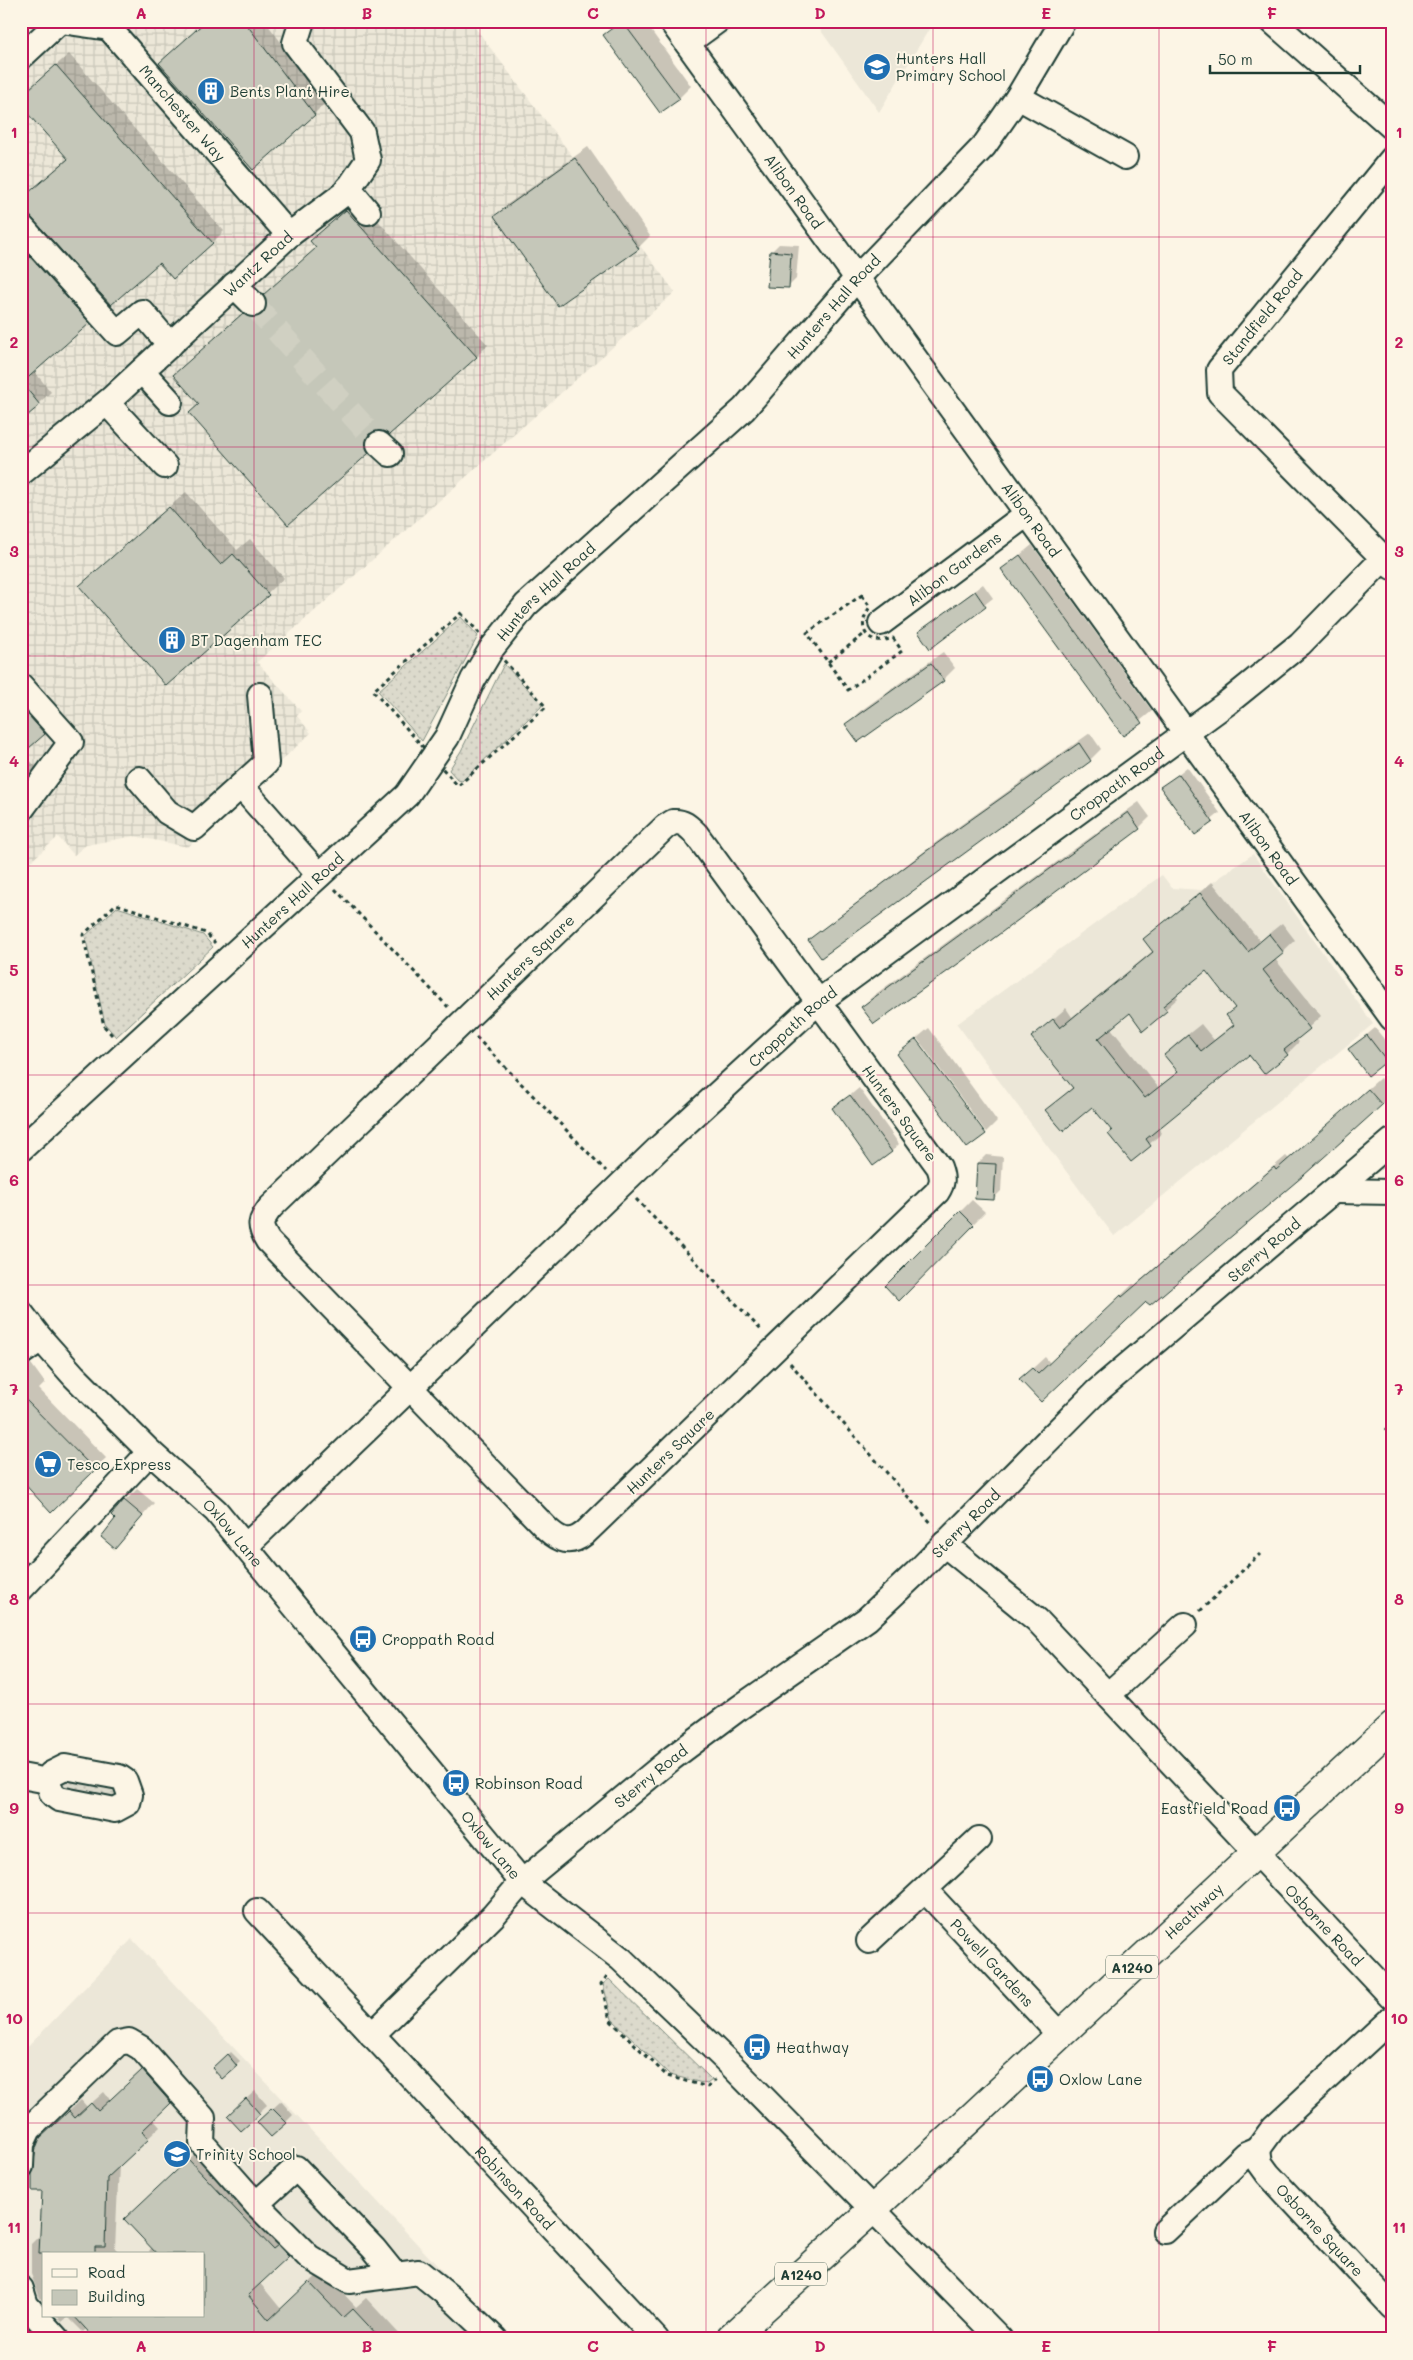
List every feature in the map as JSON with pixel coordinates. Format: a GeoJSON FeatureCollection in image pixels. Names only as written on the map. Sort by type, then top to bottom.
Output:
{"type":"FeatureCollection","features":[{"type":"Feature","properties":{"kind":"main road","name":"Heathway"},"geometry":{"type":"LineString","coordinates":[[730,2339],[873,2209],[1392,1726]]}},
{"type":"Feature","properties":{"kind":"street","name":"Manchester Way"},"geometry":{"type":"LineString","coordinates":[[21,57],[61,21],[109,28],[289,235]]}},
{"type":"Feature","properties":{"kind":"street","name":"Wantz Road"},"geometry":{"type":"LineString","coordinates":[[21,473],[107,403],[289,235],[348,188],[368,160],[362,132],[295,43],[302,21]]}},
{"type":"Feature","properties":{"kind":"street","name":"Alibon Road"},"geometry":{"type":"LineString","coordinates":[[671,21],[1392,1018]]}},
{"type":"Feature","properties":{"kind":"street"},"geometry":{"type":"LineString","coordinates":[[687,43],[717,21]]}},
{"type":"Feature","properties":{"kind":"street","name":"Hunters Hall Road"},"geometry":{"type":"LineString","coordinates":[[21,1149],[407,795],[447,737],[473,680],[492,648],[526,605],[744,409],[857,278],[984,146],[1018,97],[1063,21]]}},
{"type":"Feature","properties":{"kind":"street"},"geometry":{"type":"LineString","coordinates":[[1272,21],[1392,127]]}},
{"type":"Feature","properties":{"kind":"street"},"geometry":{"type":"LineString","coordinates":[[1018,97],[1125,157]]}},
{"type":"Feature","properties":{"kind":"street","name":"Standfield Road"},"geometry":{"type":"LineString","coordinates":[[1388,563],[1220,393],[1219,370],[1392,158]]}},
{"type":"Feature","properties":{"kind":"street"},"geometry":{"type":"LineString","coordinates":[[348,188],[368,212]]}},
{"type":"Feature","properties":{"kind":"street"},"geometry":{"type":"LineString","coordinates":[[21,226],[117,333],[142,312],[170,344]]}},
{"type":"Feature","properties":{"kind":"street"},"geometry":{"type":"LineString","coordinates":[[234,285],[252,304]]}},
{"type":"Feature","properties":{"kind":"street"},"geometry":{"type":"LineString","coordinates":[[142,371],[170,402]]}},
{"type":"Feature","properties":{"kind":"street"},"geometry":{"type":"LineString","coordinates":[[107,403],[165,466]]}},
{"type":"Feature","properties":{"kind":"street","name":"Alibon Gardens"},"geometry":{"type":"LineString","coordinates":[[873,628],[1027,514]]}},
{"type":"Feature","properties":{"kind":"street","name":"Croppath Road"},"geometry":{"type":"LineString","coordinates":[[246,1546],[621,1185],[818,1002],[1227,703],[1300,644],[1388,563]]}},
{"type":"Feature","properties":{"kind":"street"},"geometry":{"type":"LineString","coordinates":[[21,686],[71,742],[21,810]]}},
{"type":"Feature","properties":{"kind":"street"},"geometry":{"type":"LineString","coordinates":[[139,779],[167,812],[194,828],[266,763],[260,695]]}},
{"type":"Feature","properties":{"kind":"street"},"geometry":{"type":"LineString","coordinates":[[241,786],[320,875]]}},
{"type":"Feature","properties":{"kind":"street","name":"Hunters Square"},"geometry":{"type":"LineString","coordinates":[[680,822],[687,825],[696,834],[818,1002],[939,1167],[943,1177],[942,1184],[937,1192],[577,1539],[568,1542],[558,1539],[547,1529],[268,1241],[261,1230],[262,1220],[270,1208],[665,827],[680,822]]}},
{"type":"Feature","properties":{"kind":"street","name":"Sterry Road"},"geometry":{"type":"LineString","coordinates":[[522,1882],[672,1758],[739,1708],[867,1619],[946,1543],[1096,1392],[1392,1141]]}},
{"type":"Feature","properties":{"kind":"street"},"geometry":{"type":"LineString","coordinates":[[1335,1191],[1392,1192]]}},
{"type":"Feature","properties":{"kind":"street","name":"Oxlow Lane"},"geometry":{"type":"LineString","coordinates":[[21,1313],[40,1339],[150,1452],[216,1511],[522,1882],[621,1959],[730,2064],[1000,2339]]}},
{"type":"Feature","properties":{"kind":"street"},"geometry":{"type":"LineString","coordinates":[[21,1353],[40,1339]]}},
{"type":"Feature","properties":{"kind":"street"},"geometry":{"type":"LineString","coordinates":[[21,1589],[150,1452]]}},
{"type":"Feature","properties":{"kind":"street"},"geometry":{"type":"LineString","coordinates":[[946,1543],[1037,1620],[1109,1694],[1256,1852]]}},
{"type":"Feature","properties":{"kind":"street"},"geometry":{"type":"LineString","coordinates":[[1109,1694],[1185,1625]]}},
{"type":"Feature","properties":{"kind":"street"},"geometry":{"type":"LineString","coordinates":[[21,1776],[48,1781]]}},
{"type":"Feature","properties":{"kind":"street"},"geometry":{"type":"LineString","coordinates":[[869,1941],[979,1839]]}},
{"type":"Feature","properties":{"kind":"street","name":"Osborne Road"},"geometry":{"type":"LineString","coordinates":[[1256,1852],[1392,1997]]}},
{"type":"Feature","properties":{"kind":"street"},"geometry":{"type":"LineString","coordinates":[[372,2035],[493,1916],[522,1882]]}},
{"type":"Feature","properties":{"kind":"street","name":"Powell Gardens"},"geometry":{"type":"LineString","coordinates":[[925,1890],[1059,2034]]}},
{"type":"Feature","properties":{"kind":"street","name":"Robinson Road"},"geometry":{"type":"LineString","coordinates":[[257,1911],[656,2339]]}},
{"type":"Feature","properties":{"kind":"street"},"geometry":{"type":"LineString","coordinates":[[1165,2231],[1246,2154],[1258,2149],[1274,2127],[1392,2018]]}},
{"type":"Feature","properties":{"kind":"street"},"geometry":{"type":"LineString","coordinates":[[21,2166],[22,2144],[29,2129],[118,2043],[129,2041],[138,2046],[203,2118],[202,2143],[256,2204],[308,2257],[349,2281],[419,2272],[456,2302],[495,2339]]}},
{"type":"Feature","properties":{"kind":"street","name":"Osborne Square"},"geometry":{"type":"LineString","coordinates":[[1258,2149],[1260,2163],[1268,2174],[1392,2307]]}},
{"type":"Feature","properties":{"kind":"street"},"geometry":{"type":"LineString","coordinates":[[256,2204],[296,2168],[340,2212],[395,2275]]}},
{"type":"Feature","properties":{"kind":"street"},"geometry":{"type":"LineString","coordinates":[[21,2290],[26,2305],[57,2339]]}},
{"type":"Feature","properties":{"kind":"path"},"geometry":{"type":"LineString","coordinates":[[862,595],[870,607],[865,614],[862,626],[873,628],[871,638],[883,642],[893,638],[902,651],[848,690],[807,633],[862,595]]}},
{"type":"Feature","properties":{"kind":"path"},"geometry":{"type":"LineString","coordinates":[[828,662],[873,628]]}},
{"type":"Feature","properties":{"kind":"path"},"geometry":{"type":"LineString","coordinates":[[320,875],[777,1347],[946,1543]]}},
{"type":"Feature","properties":{"kind":"path"},"geometry":{"type":"LineString","coordinates":[[126,1052],[104,1026],[83,935],[116,904],[206,933],[229,958]]}},
{"type":"Feature","properties":{"kind":"path"},"geometry":{"type":"LineString","coordinates":[[1385,1428],[1392,1436]]}},
{"type":"Feature","properties":{"kind":"path"},"geometry":{"type":"LineString","coordinates":[[1185,1625],[1260,1554]]}},
{"type":"Feature","properties":{"kind":"path"},"geometry":{"type":"LineString","coordinates":[[621,1959],[601,1984],[610,2020],[667,2076],[708,2087],[730,2064]]}},
{"type":"Feature","properties":{"kind":"shaded area"},"geometry":{"type":"Polygon","coordinates":[[[21,21],[470,21],[675,292],[257,662],[301,711],[297,716],[311,733],[188,847],[134,836],[86,845],[74,855],[58,837],[21,870],[21,21]]]}},
{"type":"Feature","properties":{"kind":"shaded area"},"geometry":{"type":"Polygon","coordinates":[[[696,21],[743,21],[713,43],[696,21]]]}},
{"type":"Feature","properties":{"kind":"shaded area","name":"Hunters Hall Primary School"},"geometry":{"type":"Polygon","coordinates":[[[814,21],[934,21],[879,112],[814,21]]]}},
{"type":"Feature","properties":{"kind":"shaded area"},"geometry":{"type":"Polygon","coordinates":[[[461,617],[478,636],[422,741],[378,691],[461,617]]]}},
{"type":"Feature","properties":{"kind":"shaded area"},"geometry":{"type":"Polygon","coordinates":[[[504,664],[542,704],[541,707],[462,781],[458,780],[449,770],[461,751],[504,664]]]}},
{"type":"Feature","properties":{"kind":"shaded area"},"geometry":{"type":"Polygon","coordinates":[[[1253,854],[1373,1024],[1114,1236],[957,1024],[1162,875],[1172,888],[1202,890],[1253,854]]]}},
{"type":"Feature","properties":{"kind":"shaded area"},"geometry":{"type":"Polygon","coordinates":[[[117,907],[203,935],[213,947],[116,1037],[105,1024],[85,936],[117,907]]]}},
{"type":"Feature","properties":{"kind":"shaded area"},"geometry":{"type":"Polygon","coordinates":[[[62,1776],[116,1785],[121,1799],[63,1792],[58,1779],[62,1776]]]}},
{"type":"Feature","properties":{"kind":"shaded area","name":"Trinity School"},"geometry":{"type":"Polygon","coordinates":[[[132,1939],[506,2339],[21,2339],[21,2054],[132,1939]]]}},
{"type":"Feature","properties":{"kind":"shaded area"},"geometry":{"type":"Polygon","coordinates":[[[609,1979],[712,2080],[707,2084],[670,2075],[612,2019],[603,1984],[609,1979]]]}},
{"type":"Feature","properties":{"kind":"building"},"geometry":{"type":"Polygon","coordinates":[[[206,21],[244,21],[315,115],[253,170],[159,63],[206,21]]]}},
{"type":"Feature","properties":{"kind":"building"},"geometry":{"type":"Polygon","coordinates":[[[622,21],[680,99],[660,113],[603,35],[622,21]]]}},
{"type":"Feature","properties":{"kind":"building"},"geometry":{"type":"Polygon","coordinates":[[[56,65],[213,243],[173,279],[159,263],[111,305],[31,217],[21,213],[21,199],[68,159],[21,106],[21,96],[56,65]]]}},
{"type":"Feature","properties":{"kind":"building"},"geometry":{"type":"Polygon","coordinates":[[[575,158],[639,249],[558,306],[494,216],[575,158]]]}},
{"type":"Feature","properties":{"kind":"building"},"geometry":{"type":"Polygon","coordinates":[[[346,210],[477,357],[389,435],[381,431],[369,434],[366,442],[369,453],[288,525],[189,413],[199,404],[173,375],[243,313],[250,317],[262,314],[266,307],[263,295],[316,248],[310,241],[346,210]]]}},
{"type":"Feature","properties":{"kind":"building"},"geometry":{"type":"Polygon","coordinates":[[[21,247],[90,323],[22,383],[40,405],[21,421],[21,247]]]}},
{"type":"Feature","properties":{"kind":"building"},"geometry":{"type":"Polygon","coordinates":[[[770,251],[791,253],[789,288],[767,287],[770,251]]]}},
{"type":"Feature","properties":{"kind":"building","name":"BT Dagenham TEC"},"geometry":{"type":"Polygon","coordinates":[[[169,507],[221,565],[233,554],[269,595],[166,686],[79,586],[169,507]]]}},
{"type":"Feature","properties":{"kind":"building"},"geometry":{"type":"Polygon","coordinates":[[[1020,555],[1142,723],[1123,736],[1001,569],[1020,555]]]}},
{"type":"Feature","properties":{"kind":"building"},"geometry":{"type":"Polygon","coordinates":[[[975,591],[986,607],[930,649],[918,632],[975,591]]]}},
{"type":"Feature","properties":{"kind":"building"},"geometry":{"type":"Polygon","coordinates":[[[931,663],[944,681],[858,742],[845,724],[931,663]]]}},
{"type":"Feature","properties":{"kind":"building"},"geometry":{"type":"Polygon","coordinates":[[[21,707],[45,734],[21,755],[21,707]]]}},
{"type":"Feature","properties":{"kind":"building"},"geometry":{"type":"Polygon","coordinates":[[[1079,743],[1091,761],[821,958],[808,940],[925,852],[1079,743]]]}},
{"type":"Feature","properties":{"kind":"building"},"geometry":{"type":"Polygon","coordinates":[[[1179,774],[1213,822],[1195,835],[1160,787],[1179,774]]]}},
{"type":"Feature","properties":{"kind":"building"},"geometry":{"type":"Polygon","coordinates":[[[1128,812],[1140,829],[990,941],[874,1024],[861,1007],[1128,812]]]}},
{"type":"Feature","properties":{"kind":"building"},"geometry":{"type":"Polygon","coordinates":[[[1200,893],[1248,952],[1269,934],[1284,953],[1263,970],[1310,1029],[1284,1050],[1288,1055],[1264,1074],[1249,1055],[1146,1139],[1151,1146],[1131,1162],[1108,1134],[1112,1131],[1092,1107],[1063,1131],[1045,1110],[1073,1088],[1031,1037],[1053,1019],[1060,1028],[1153,952],[1143,939],[1200,893]],[[1206,971],[1163,1006],[1167,1011],[1143,1031],[1130,1013],[1098,1039],[1145,1098],[1178,1072],[1164,1055],[1188,1035],[1201,1051],[1234,1025],[1226,1015],[1235,1008],[1206,971]]]}},
{"type":"Feature","properties":{"kind":"building"},"geometry":{"type":"Polygon","coordinates":[[[1367,1035],[1387,1061],[1368,1076],[1348,1049],[1367,1035]]]}},
{"type":"Feature","properties":{"kind":"building"},"geometry":{"type":"Polygon","coordinates":[[[916,1039],[986,1134],[967,1148],[897,1054],[916,1039]]]}},
{"type":"Feature","properties":{"kind":"building"},"geometry":{"type":"Polygon","coordinates":[[[1368,1089],[1382,1105],[1303,1176],[1150,1305],[1146,1302],[1041,1402],[1019,1379],[1032,1368],[1038,1374],[1121,1295],[1122,1297],[1274,1167],[1276,1170],[1368,1089]]]}},
{"type":"Feature","properties":{"kind":"building"},"geometry":{"type":"Polygon","coordinates":[[[850,1095],[892,1152],[873,1166],[832,1108],[850,1095]]]}},
{"type":"Feature","properties":{"kind":"building"},"geometry":{"type":"Polygon","coordinates":[[[977,1163],[996,1164],[994,1200],[975,1199],[977,1163]]]}},
{"type":"Feature","properties":{"kind":"building"},"geometry":{"type":"Polygon","coordinates":[[[960,1211],[974,1225],[899,1301],[885,1286],[960,1211]]]}},
{"type":"Feature","properties":{"kind":"building","name":"Tesco Express"},"geometry":{"type":"Polygon","coordinates":[[[21,1395],[95,1470],[51,1513],[21,1480],[21,1395]]]}},
{"type":"Feature","properties":{"kind":"building"},"geometry":{"type":"Polygon","coordinates":[[[124,1500],[143,1516],[115,1549],[101,1537],[115,1519],[111,1515],[124,1500]]]}},
{"type":"Feature","properties":{"kind":"building"},"geometry":{"type":"Polygon","coordinates":[[[227,2054],[237,2066],[222,2079],[212,2068],[227,2054]]]}},
{"type":"Feature","properties":{"kind":"building"},"geometry":{"type":"Polygon","coordinates":[[[142,2070],[171,2103],[142,2131],[149,2139],[107,2178],[105,2247],[95,2247],[95,2252],[42,2252],[42,2254],[39,2254],[42,2191],[32,2191],[32,2174],[36,2148],[40,2138],[69,2111],[75,2118],[91,2103],[98,2111],[142,2070]]]}},
{"type":"Feature","properties":{"kind":"building"},"geometry":{"type":"Polygon","coordinates":[[[246,2098],[260,2114],[241,2131],[227,2116],[246,2098]]]}},
{"type":"Feature","properties":{"kind":"building"},"geometry":{"type":"Polygon","coordinates":[[[272,2108],[287,2123],[271,2137],[257,2122],[272,2108]]]}},
{"type":"Feature","properties":{"kind":"building"},"geometry":{"type":"Polygon","coordinates":[[[188,2159],[273,2249],[278,2245],[289,2257],[248,2295],[269,2320],[309,2282],[343,2318],[353,2309],[381,2339],[95,2339],[76,2318],[205,2318],[205,2252],[155,2252],[124,2219],[188,2159]]]}},
{"type":"Feature","properties":{"kind":"tunnel"},"geometry":{"type":"LineString","coordinates":[[253,304],[379,444]]}},
{"type":"Feature","properties":{"kind":"place","name":"Hunters Hall Primary School"},"geometry":{"type":"Point","coordinates":[877,67]}},
{"type":"Feature","properties":{"kind":"place","name":"Bents Plant Hire"},"geometry":{"type":"Point","coordinates":[211,91]}},
{"type":"Feature","properties":{"kind":"place","name":"BT Dagenham TEC"},"geometry":{"type":"Point","coordinates":[172,640]}},
{"type":"Feature","properties":{"kind":"place","name":"Tesco Express"},"geometry":{"type":"Point","coordinates":[48,1464]}},
{"type":"Feature","properties":{"kind":"place","name":"Croppath Road"},"geometry":{"type":"Point","coordinates":[363,1639]}},
{"type":"Feature","properties":{"kind":"place","name":"Robinson Road"},"geometry":{"type":"Point","coordinates":[456,1783]}},
{"type":"Feature","properties":{"kind":"place","name":"Eastfield Road"},"geometry":{"type":"Point","coordinates":[1287,1808]}},
{"type":"Feature","properties":{"kind":"place","name":"Heathway"},"geometry":{"type":"Point","coordinates":[757,2047]}},
{"type":"Feature","properties":{"kind":"place","name":"Oxlow Lane"},"geometry":{"type":"Point","coordinates":[1040,2079]}},
{"type":"Feature","properties":{"kind":"place","name":"Trinity School"},"geometry":{"type":"Point","coordinates":[177,2154]}}]}
